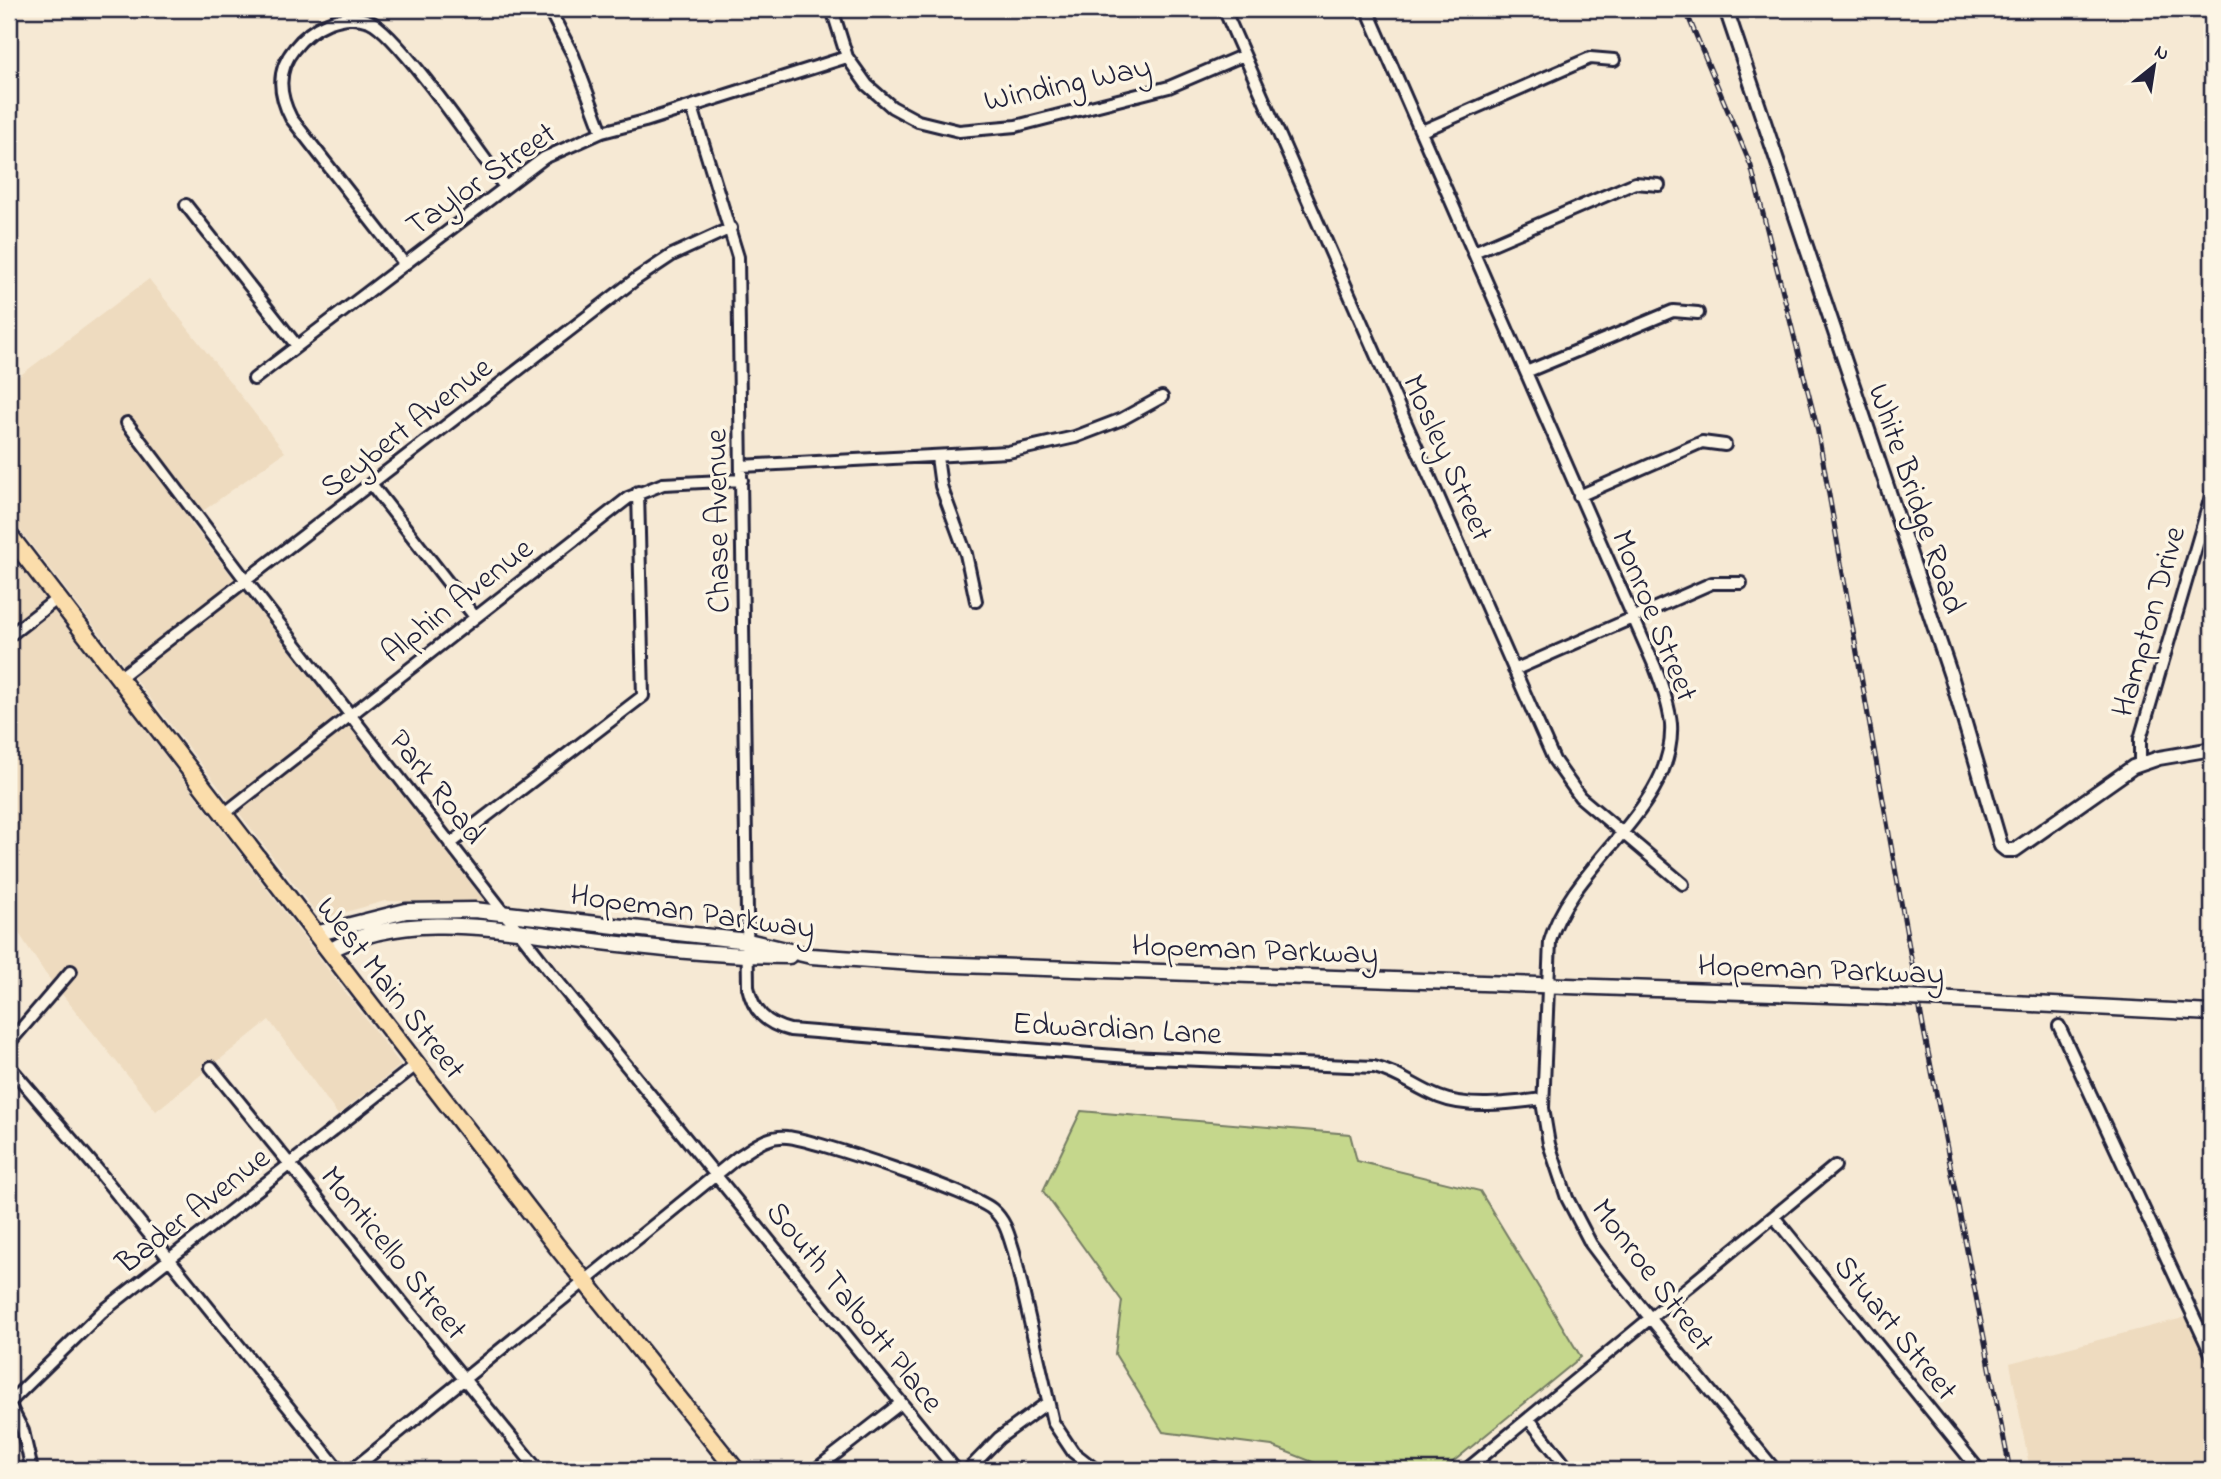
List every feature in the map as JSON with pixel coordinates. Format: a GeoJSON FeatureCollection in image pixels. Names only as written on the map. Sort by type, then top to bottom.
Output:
{"type":"FeatureCollection","features":[{"type":"Feature","properties":{"kind":"main road","name":"West Main Street"},"geometry":{"type":"LineString","coordinates":[[9,535],[416,1065],[736,1470]]}},
{"type":"Feature","properties":{"kind":"main road","name":"Hopeman Parkway"},"geometry":{"type":"LineString","coordinates":[[315,934],[372,917],[406,911],[474,910],[811,956],[1203,975],[1886,997],[2208,1012]]}},
{"type":"Feature","properties":{"kind":"main road"},"geometry":{"type":"LineString","coordinates":[[329,951],[353,938],[410,928],[475,926],[748,949]]}},
{"type":"Feature","properties":{"kind":"street"},"geometry":{"type":"LineString","coordinates":[[549,9],[573,55],[602,132]]}},
{"type":"Feature","properties":{"kind":"street","name":"Winding Way"},"geometry":{"type":"LineString","coordinates":[[832,9],[847,57],[867,85],[892,107],[918,121],[959,131],[1016,126],[1169,87],[1244,55]]}},
{"type":"Feature","properties":{"kind":"street","name":"Mosley Street"},"geometry":{"type":"LineString","coordinates":[[1224,9],[1561,772],[1580,797],[1683,884]]}},
{"type":"Feature","properties":{"kind":"street","name":"Monroe Street"},"geometry":{"type":"LineString","coordinates":[[1369,9],[1661,684],[1671,733],[1661,775],[1620,833],[1573,891],[1559,915],[1550,941],[1543,1099],[1555,1166],[1577,1221],[1606,1264],[1775,1470]]}},
{"type":"Feature","properties":{"kind":"street","name":"White Bridge Road"},"geometry":{"type":"LineString","coordinates":[[1726,9],[1952,678],[2001,846],[2006,850],[2015,850],[2140,764]]}},
{"type":"Feature","properties":{"kind":"street"},"geometry":{"type":"LineString","coordinates":[[404,263],[291,118],[279,96],[282,73],[293,50],[308,35],[331,20],[355,17],[373,22],[400,48],[505,187]]}},
{"type":"Feature","properties":{"kind":"street","name":"Taylor Street"},"geometry":{"type":"LineString","coordinates":[[254,379],[544,158],[602,132],[692,107],[847,57]]}},
{"type":"Feature","properties":{"kind":"street"},"geometry":{"type":"LineString","coordinates":[[1422,131],[1590,58],[1614,60]]}},
{"type":"Feature","properties":{"kind":"street","name":"Chase Avenue"},"geometry":{"type":"LineString","coordinates":[[692,107],[732,228],[739,280],[748,949]]}},
{"type":"Feature","properties":{"kind":"street"},"geometry":{"type":"LineString","coordinates":[[1474,252],[1635,183],[1659,185]]}},
{"type":"Feature","properties":{"kind":"street"},"geometry":{"type":"LineString","coordinates":[[186,205],[297,346]]}},
{"type":"Feature","properties":{"kind":"street","name":"Seybert Avenue"},"geometry":{"type":"LineString","coordinates":[[119,678],[247,582],[636,279],[672,256],[732,228]]}},
{"type":"Feature","properties":{"kind":"street"},"geometry":{"type":"LineString","coordinates":[[1526,372],[1673,311],[1698,313]]}},
{"type":"Feature","properties":{"kind":"street"},"geometry":{"type":"LineString","coordinates":[[741,466],[1008,452],[1055,443],[1122,419],[1162,397]]}},
{"type":"Feature","properties":{"kind":"street","name":"Park Road"},"geometry":{"type":"LineString","coordinates":[[127,423],[450,845],[716,1175]]}},
{"type":"Feature","properties":{"kind":"street"},"geometry":{"type":"LineString","coordinates":[[1580,496],[1702,442],[1725,445]]}},
{"type":"Feature","properties":{"kind":"street"},"geometry":{"type":"LineString","coordinates":[[937,457],[941,486],[966,554],[976,601]]}},
{"type":"Feature","properties":{"kind":"street","name":"Alphin Avenue"},"geometry":{"type":"LineString","coordinates":[[225,814],[638,492],[663,484],[742,480]]}},
{"type":"Feature","properties":{"kind":"street"},"geometry":{"type":"LineString","coordinates":[[372,485],[475,617]]}},
{"type":"Feature","properties":{"kind":"street"},"geometry":{"type":"LineString","coordinates":[[450,845],[643,696],[638,492]]}},
{"type":"Feature","properties":{"kind":"street","name":"Hampton Drive"},"geometry":{"type":"LineString","coordinates":[[2140,764],[2140,739],[2212,494]]}},
{"type":"Feature","properties":{"kind":"street"},"geometry":{"type":"LineString","coordinates":[[1514,670],[1712,583],[1741,583]]}},
{"type":"Feature","properties":{"kind":"street"},"geometry":{"type":"LineString","coordinates":[[9,636],[58,598]]}},
{"type":"Feature","properties":{"kind":"street"},"geometry":{"type":"LineString","coordinates":[[2140,764],[2212,750]]}},
{"type":"Feature","properties":{"kind":"street","name":"Edwardian Lane"},"geometry":{"type":"LineString","coordinates":[[748,949],[748,987],[753,1003],[768,1022],[790,1030],[1128,1057],[1374,1067],[1395,1073],[1435,1096],[1452,1101],[1543,1099]]}},
{"type":"Feature","properties":{"kind":"street"},"geometry":{"type":"LineString","coordinates":[[9,1044],[71,971]]}},
{"type":"Feature","properties":{"kind":"street"},"geometry":{"type":"LineString","coordinates":[[2059,1026],[2212,1356]]}},
{"type":"Feature","properties":{"kind":"street","name":"Bader Avenue"},"geometry":{"type":"LineString","coordinates":[[9,1404],[102,1312],[416,1065]]}},
{"type":"Feature","properties":{"kind":"street"},"geometry":{"type":"LineString","coordinates":[[9,1066],[339,1470]]}},
{"type":"Feature","properties":{"kind":"street","name":"Monticello Street"},"geometry":{"type":"LineString","coordinates":[[211,1067],[538,1470]]}},
{"type":"Feature","properties":{"kind":"street"},"geometry":{"type":"LineString","coordinates":[[352,1470],[716,1175],[762,1141],[786,1137],[965,1195],[993,1209],[1006,1228],[1014,1252],[1053,1422],[1066,1444],[1096,1470]]}},
{"type":"Feature","properties":{"kind":"street"},"geometry":{"type":"LineString","coordinates":[[1466,1470],[1835,1166]]}},
{"type":"Feature","properties":{"kind":"street","name":"South Talbott Place"},"geometry":{"type":"LineString","coordinates":[[716,1175],[956,1470]]}},
{"type":"Feature","properties":{"kind":"street","name":"Stuart Street"},"geometry":{"type":"LineString","coordinates":[[1773,1217],[1979,1470]]}},
{"type":"Feature","properties":{"kind":"street"},"geometry":{"type":"LineString","coordinates":[[815,1470],[901,1403]]}},
{"type":"Feature","properties":{"kind":"street"},"geometry":{"type":"LineString","coordinates":[[968,1470],[999,1438],[1047,1403]]}},
{"type":"Feature","properties":{"kind":"street"},"geometry":{"type":"LineString","coordinates":[[9,1404],[23,1431],[32,1470]]}},
{"type":"Feature","properties":{"kind":"street"},"geometry":{"type":"LineString","coordinates":[[1529,1419],[1569,1470]]}},
{"type":"Feature","properties":{"kind":"shaded area"},"geometry":{"type":"Polygon","coordinates":[[[9,9],[22,9],[9,55],[9,9]]]}},
{"type":"Feature","properties":{"kind":"shaded area"},"geometry":{"type":"Polygon","coordinates":[[[149,279],[285,452],[189,521],[486,903],[385,901],[321,919],[9,516],[9,366],[18,377],[149,279]]]}},
{"type":"Feature","properties":{"kind":"shaded area"},"geometry":{"type":"Polygon","coordinates":[[[9,551],[401,1065],[338,1115],[269,1020],[156,1111],[45,973],[9,918],[9,551]]]}},
{"type":"Feature","properties":{"kind":"shaded area"},"geometry":{"type":"Polygon","coordinates":[[[2187,1317],[2212,1374],[2212,1470],[2030,1470],[2010,1363],[2187,1317]]]}},
{"type":"Feature","properties":{"kind":"green space"},"geometry":{"type":"Polygon","coordinates":[[[1081,1111],[1350,1134],[1357,1161],[1480,1191],[1581,1357],[1443,1470],[1333,1470],[1272,1446],[1163,1432],[1115,1354],[1122,1301],[1043,1191],[1081,1111]]]}},
{"type":"Feature","properties":{"kind":"railway"},"geometry":{"type":"LineString","coordinates":[[1685,9],[1751,166],[1817,427],[1923,1026],[2010,1470]]}}]}
